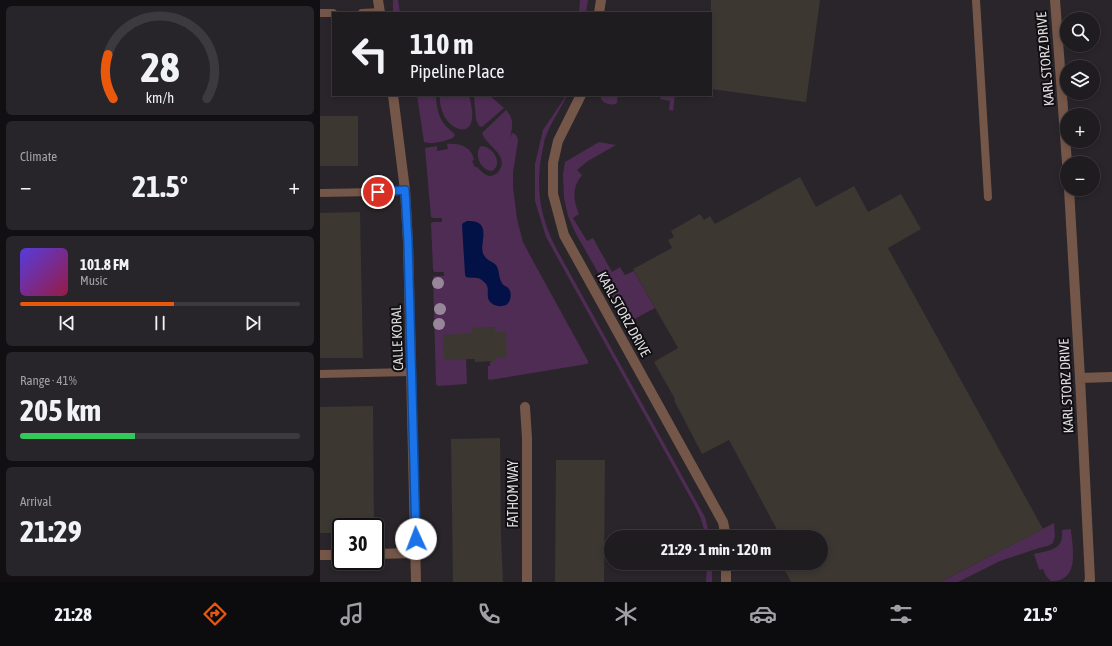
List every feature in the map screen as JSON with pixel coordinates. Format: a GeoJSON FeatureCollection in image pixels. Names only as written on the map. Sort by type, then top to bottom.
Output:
{"type":"FeatureCollection","features":[{"type":"Feature","properties":{"kind":"street"},"geometry":{"type":"LineString","coordinates":[[378,0],[380,12]]}},
{"type":"Feature","properties":{"kind":"street"},"geometry":{"type":"LineString","coordinates":[[599,12],[601,0]]}},
{"type":"Feature","properties":{"kind":"street","name":"KARL STORZ DRIVE"},"geometry":{"type":"LineString","coordinates":[[1055,0],[1066,156]]}},
{"type":"Feature","properties":{"kind":"street","name":"CALLE KORAL"},"geometry":{"type":"LineString","coordinates":[[393,96],[405,190],[408,242],[416,582]]}},
{"type":"Feature","properties":{"kind":"street","name":"KARL STORZ DRIVE"},"geometry":{"type":"LineString","coordinates":[[580,96],[558,141],[553,163],[553,194],[564,235],[724,522],[725,530]]}},
{"type":"Feature","properties":{"kind":"street","name":"KARL STORZ DRIVE"},"geometry":{"type":"LineString","coordinates":[[1069,196],[1090,572],[1089,582]]}},
{"type":"Feature","properties":{"kind":"street"},"geometry":{"type":"LineString","coordinates":[[1080,378],[1112,377]]}},
{"type":"Feature","properties":{"kind":"street","name":"FATHOM WAY"},"geometry":{"type":"LineString","coordinates":[[525,407],[527,438],[527,582]]}},
{"type":"Feature","properties":{"kind":"street"},"geometry":{"type":"LineString","coordinates":[[384,554],[416,553]]}},
{"type":"Feature","properties":{"kind":"street"},"geometry":{"type":"LineString","coordinates":[[320,555],[332,555]]}},
{"type":"Feature","properties":{"kind":"street"},"geometry":{"type":"LineString","coordinates":[[726,570],[726,582]]}},
{"type":"Feature","properties":{"kind":"lane"},"geometry":{"type":"LineString","coordinates":[[976,0],[988,197]]}},
{"type":"Feature","properties":{"kind":"lane"},"geometry":{"type":"LineString","coordinates":[[320,13],[332,14]]}},
{"type":"Feature","properties":{"kind":"lane"},"geometry":{"type":"LineString","coordinates":[[320,193],[405,190]]}},
{"type":"Feature","properties":{"kind":"lane"},"geometry":{"type":"LineString","coordinates":[[320,374],[412,372]]}},
{"type":"Feature","properties":{"kind":"shaded area"},"geometry":{"type":"Polygon","coordinates":[[[393,0],[398,0],[400,12],[393,12],[393,0]]]}},
{"type":"Feature","properties":{"kind":"shaded area"},"geometry":{"type":"Polygon","coordinates":[[[580,0],[588,0],[586,12],[579,12],[580,0]]]}},
{"type":"Feature","properties":{"kind":"shaded area"},"geometry":{"type":"Polygon","coordinates":[[[417,96],[436,96],[437,108],[440,117],[445,125],[455,135],[453,138],[435,143],[424,142],[417,96]]]}},
{"type":"Feature","properties":{"kind":"shaded area"},"geometry":{"type":"Polygon","coordinates":[[[440,96],[469,96],[472,116],[469,127],[462,130],[451,125],[442,111],[440,96]]]}},
{"type":"Feature","properties":{"kind":"shaded area"},"geometry":{"type":"Polygon","coordinates":[[[474,96],[490,96],[504,108],[482,127],[479,126],[476,120],[474,96]]]}},
{"type":"Feature","properties":{"kind":"shaded area"},"geometry":{"type":"Polygon","coordinates":[[[565,96],[566,96],[544,142],[539,174],[539,187],[542,211],[546,224],[556,248],[705,517],[708,530],[704,530],[695,506],[546,237],[535,201],[535,164],[543,130],[565,96]]]}},
{"type":"Feature","properties":{"kind":"shaded area"},"geometry":{"type":"Polygon","coordinates":[[[601,96],[618,96],[617,103],[613,104],[606,103],[601,99],[601,96]]]}},
{"type":"Feature","properties":{"kind":"shaded area"},"geometry":{"type":"Polygon","coordinates":[[[661,96],[675,96],[673,111],[669,110],[670,101],[660,99],[661,96]]]}},
{"type":"Feature","properties":{"kind":"shaded area"},"geometry":{"type":"Polygon","coordinates":[[[506,110],[512,120],[510,139],[512,133],[515,134],[518,141],[513,173],[513,187],[517,219],[523,242],[588,363],[490,380],[488,379],[488,366],[490,366],[491,356],[466,358],[467,384],[438,386],[436,384],[433,277],[444,276],[444,272],[434,272],[433,269],[431,223],[442,222],[442,218],[431,217],[425,148],[437,146],[437,151],[448,149],[447,144],[461,145],[471,152],[474,160],[472,161],[475,167],[487,175],[494,175],[499,171],[502,165],[502,160],[500,155],[484,138],[482,133],[506,110]]]}},
{"type":"Feature","properties":{"kind":"shaded area"},"geometry":{"type":"Polygon","coordinates":[[[599,142],[616,145],[588,161],[577,170],[582,175],[576,184],[574,194],[579,214],[573,218],[587,241],[593,238],[612,272],[620,267],[625,275],[634,271],[655,308],[627,323],[576,234],[568,216],[564,198],[563,174],[565,162],[599,142]]]}},
{"type":"Feature","properties":{"kind":"shaded area"},"geometry":{"type":"Polygon","coordinates":[[[481,146],[489,149],[496,156],[497,164],[492,171],[485,168],[479,162],[478,153],[481,146]]]}},
{"type":"Feature","properties":{"kind":"shaded area"},"geometry":{"type":"Polygon","coordinates":[[[467,221],[478,223],[483,229],[483,254],[487,259],[496,265],[503,284],[510,291],[510,300],[506,305],[495,305],[489,300],[487,287],[481,279],[466,277],[462,225],[467,221]]]}},
{"type":"Feature","properties":{"kind":"shaded area"},"geometry":{"type":"Polygon","coordinates":[[[1054,523],[1055,536],[1053,543],[1048,546],[1000,561],[958,582],[940,582],[1054,523]]]}},
{"type":"Feature","properties":{"kind":"shaded area"},"geometry":{"type":"Polygon","coordinates":[[[1071,529],[1073,562],[1071,569],[1067,576],[1061,580],[1051,581],[1046,576],[1043,569],[1039,569],[1034,554],[1055,548],[1061,542],[1062,530],[1071,529]]]}},
{"type":"Feature","properties":{"kind":"shaded area"},"geometry":{"type":"Polygon","coordinates":[[[707,570],[712,570],[712,582],[706,582],[707,570]]]}},
{"type":"Feature","properties":{"kind":"building"},"geometry":{"type":"Polygon","coordinates":[[[711,0],[820,0],[806,102],[712,89],[711,0]]]}},
{"type":"Feature","properties":{"kind":"building"},"geometry":{"type":"Polygon","coordinates":[[[320,116],[358,116],[358,166],[320,166],[320,116]]]}},
{"type":"Feature","properties":{"kind":"building"},"geometry":{"type":"Polygon","coordinates":[[[800,177],[816,207],[854,186],[868,212],[901,194],[921,229],[888,248],[1043,529],[940,582],[791,582],[785,570],[828,570],[828,530],[777,530],[729,440],[702,454],[674,400],[675,399],[654,362],[678,348],[633,269],[672,248],[668,240],[674,237],[671,231],[700,214],[704,220],[710,216],[715,224],[800,177]]]}},
{"type":"Feature","properties":{"kind":"building"},"geometry":{"type":"Polygon","coordinates":[[[360,212],[363,358],[320,358],[320,213],[360,212]]]}},
{"type":"Feature","properties":{"kind":"building"},"geometry":{"type":"Polygon","coordinates":[[[495,327],[495,332],[506,332],[507,357],[495,358],[495,361],[475,362],[475,359],[444,360],[443,335],[472,333],[472,328],[495,327]]]}},
{"type":"Feature","properties":{"kind":"building"},"geometry":{"type":"Polygon","coordinates":[[[373,406],[374,518],[332,518],[332,533],[320,533],[320,407],[373,406]]]}},
{"type":"Feature","properties":{"kind":"building"},"geometry":{"type":"Polygon","coordinates":[[[500,438],[503,582],[453,582],[451,439],[500,438]]]}},
{"type":"Feature","properties":{"kind":"building"},"geometry":{"type":"Polygon","coordinates":[[[556,460],[605,460],[604,582],[555,582],[556,460]]]}},
{"type":"Feature","properties":{"kind":"route"},"geometry":{"type":"LineString","coordinates":[[378,192],[405,190],[408,242],[416,539]]}}]}
